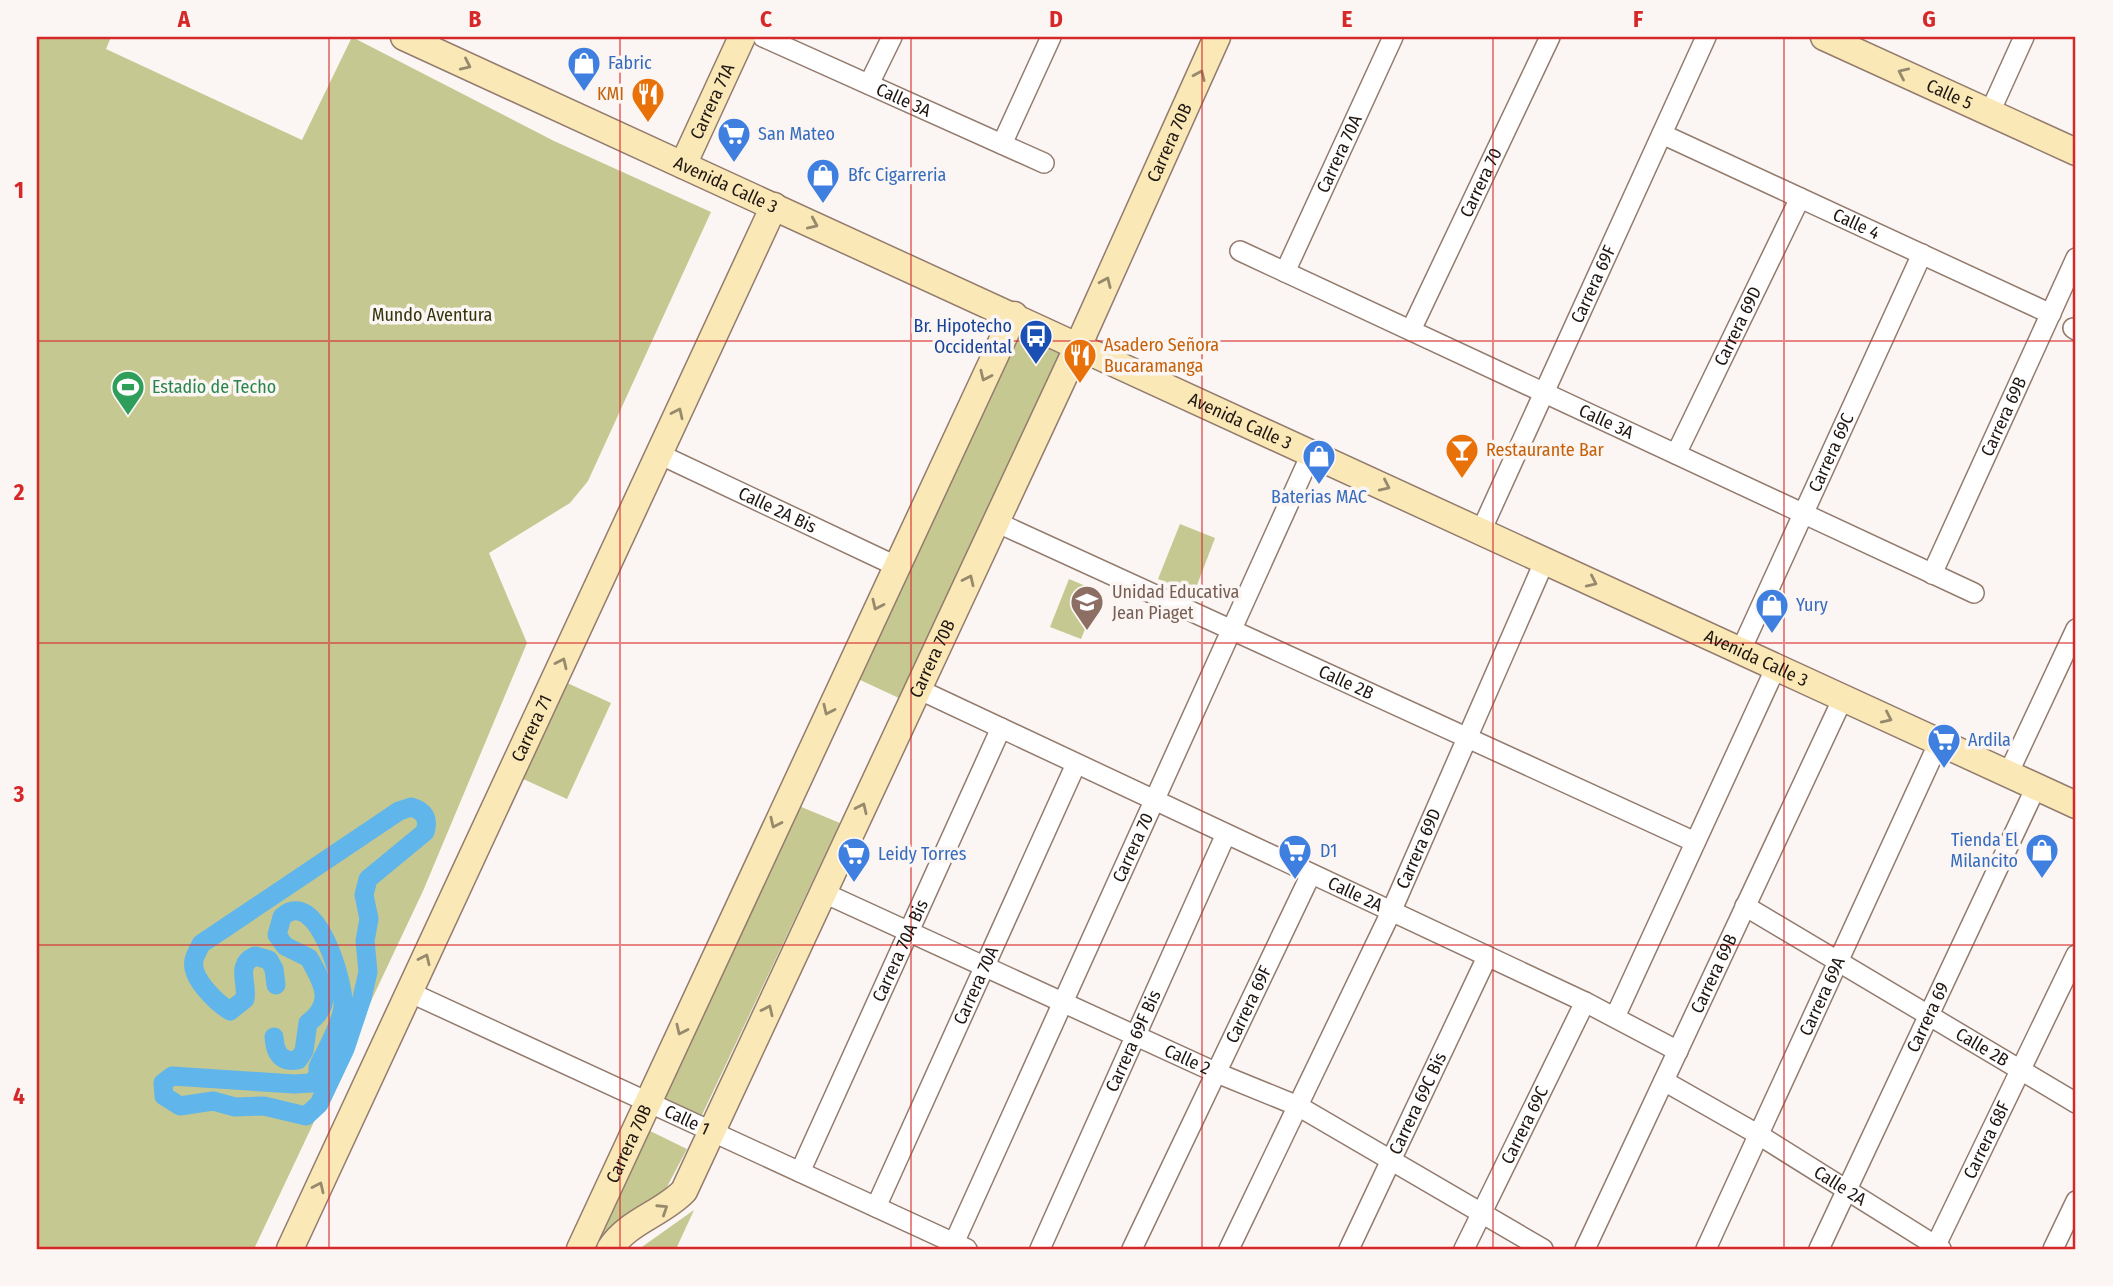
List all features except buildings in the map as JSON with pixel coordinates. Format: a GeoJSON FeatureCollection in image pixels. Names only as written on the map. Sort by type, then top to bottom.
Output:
{"type":"FeatureCollection","features":[{"type":"Feature","properties":{"kind":"street","name":"Avenida Calle 3"},"geometry":{"type":"LineString","coordinates":[[404,37],[2076,805]]}},
{"type":"Feature","properties":{"kind":"street","name":"Carrera 71A"},"geometry":{"type":"LineString","coordinates":[[684,165],[742,37]]}},
{"type":"Feature","properties":{"kind":"street","name":"Calle 3A"},"geometry":{"type":"LineString","coordinates":[[763,37],[1045,163]]}},
{"type":"Feature","properties":{"kind":"street"},"geometry":{"type":"LineString","coordinates":[[869,84],[892,37]]}},
{"type":"Feature","properties":{"kind":"street"},"geometry":{"type":"LineString","coordinates":[[1002,144],[1051,37]]}},
{"type":"Feature","properties":{"kind":"street","name":"Carrera 70B"},"geometry":{"type":"LineString","coordinates":[[610,1249],[630,1227],[671,1204],[684,1191],[1079,345],[1217,37]]}},
{"type":"Feature","properties":{"kind":"street","name":"Carrera 70A"},"geometry":{"type":"LineString","coordinates":[[1285,272],[1393,37]]}},
{"type":"Feature","properties":{"kind":"street","name":"Carrera 70"},"geometry":{"type":"LineString","coordinates":[[1410,330],[1550,37]]}},
{"type":"Feature","properties":{"kind":"street","name":"Carrera 69F"},"geometry":{"type":"LineString","coordinates":[[1481,531],[1706,37]]}},
{"type":"Feature","properties":{"kind":"street","name":"Calle 5"},"geometry":{"type":"LineString","coordinates":[[1825,37],[2076,152]]}},
{"type":"Feature","properties":{"kind":"street"},"geometry":{"type":"LineString","coordinates":[[1990,112],[2024,37]]}},
{"type":"Feature","properties":{"kind":"street","name":"Calle 4"},"geometry":{"type":"LineString","coordinates":[[1662,134],[2050,314]]}},
{"type":"Feature","properties":{"kind":"street","name":"Carrera 69D"},"geometry":{"type":"LineString","coordinates":[[1676,454],[1800,198]]}},
{"type":"Feature","properties":{"kind":"street","name":"Carrera 71"},"geometry":{"type":"LineString","coordinates":[[290,1249],[774,206]]}},
{"type":"Feature","properties":{"kind":"street","name":"Calle 3A"},"geometry":{"type":"LineString","coordinates":[[1240,251],[1974,593]]}},
{"type":"Feature","properties":{"kind":"street","name":"Carrera 69C"},"geometry":{"type":"LineString","coordinates":[[1741,650],[1922,254]]}},
{"type":"Feature","properties":{"kind":"street","name":"Carrera 69B"},"geometry":{"type":"LineString","coordinates":[[1932,574],[2076,258]]}},
{"type":"Feature","properties":{"kind":"street","name":"Carrera 70B"},"geometry":{"type":"LineString","coordinates":[[580,1249],[1014,315]]}},
{"type":"Feature","properties":{"kind":"street","name":"Carrera 70"},"geometry":{"type":"LineString","coordinates":[[960,1246],[1063,1002],[1312,452]]}},
{"type":"Feature","properties":{"kind":"street","name":"Calle 2A Bis"},"geometry":{"type":"LineString","coordinates":[[659,454],[896,566]]}},
{"type":"Feature","properties":{"kind":"street","name":"Calle 2B"},"geometry":{"type":"LineString","coordinates":[[996,522],[1695,842]]}},
{"type":"Feature","properties":{"kind":"street","name":"Carrera 69D"},"geometry":{"type":"LineString","coordinates":[[1229,1249],[1391,912],[1545,560]]}},
{"type":"Feature","properties":{"kind":"street"},"geometry":{"type":"LineString","coordinates":[[2008,774],[2075,635]]}},
{"type":"Feature","properties":{"kind":"street"},"geometry":{"type":"LineString","coordinates":[[1615,1017],[1776,667]]}},
{"type":"Feature","properties":{"kind":"street","name":"Calle 2A"},"geometry":{"type":"LineString","coordinates":[[918,689],[1585,1002],[1678,1051]]}},
{"type":"Feature","properties":{"kind":"street","name":"Carrera 69B"},"geometry":{"type":"LineString","coordinates":[[1585,1249],[1843,698]]}},
{"type":"Feature","properties":{"kind":"street","name":"Carrera 70A Bis"},"geometry":{"type":"LineString","coordinates":[[800,1172],[1001,728]]}},
{"type":"Feature","properties":{"kind":"street","name":"Carrera 69A"},"geometry":{"type":"LineString","coordinates":[[1706,1249],[1939,742]]}},
{"type":"Feature","properties":{"kind":"street","name":"Carrera 70A"},"geometry":{"type":"LineString","coordinates":[[876,1207],[1076,764]]}},
{"type":"Feature","properties":{"kind":"street","name":"Carrera 69"},"geometry":{"type":"LineString","coordinates":[[1819,1249],[2036,787]]}},
{"type":"Feature","properties":{"kind":"street","name":"Carrera 69F Bis"},"geometry":{"type":"LineString","coordinates":[[1040,1249],[1226,834]]}},
{"type":"Feature","properties":{"kind":"street","name":"Carrera 69F"},"geometry":{"type":"LineString","coordinates":[[1132,1249],[1311,874]]}},
{"type":"Feature","properties":{"kind":"street","name":"Calle 2"},"geometry":{"type":"LineString","coordinates":[[822,892],[1217,1073],[1298,1106],[1543,1249]]}},
{"type":"Feature","properties":{"kind":"street","name":"Calle 2B"},"geometry":{"type":"LineString","coordinates":[[1745,906],[2076,1103]]}},
{"type":"Feature","properties":{"kind":"street","name":"Carrera 68F"},"geometry":{"type":"LineString","coordinates":[[1937,1248],[2076,955]]}},
{"type":"Feature","properties":{"kind":"street","name":"Carrera 69C Bis"},"geometry":{"type":"LineString","coordinates":[[1349,1249],[1487,957]]}},
{"type":"Feature","properties":{"kind":"street","name":"Calle 1"},"geometry":{"type":"LineString","coordinates":[[409,992],[960,1246]]}},
{"type":"Feature","properties":{"kind":"street","name":"Carrera 69C"},"geometry":{"type":"LineString","coordinates":[[1464,1249],[1585,1002]]}},
{"type":"Feature","properties":{"kind":"street","name":"Calle 2A"},"geometry":{"type":"LineString","coordinates":[[1664,1081],[1759,1135],[1937,1248]]}},
{"type":"Feature","properties":{"kind":"street"},"geometry":{"type":"LineString","coordinates":[[2053,1249],[2076,1201]]}},
{"type":"Feature","properties":{"kind":"green space","name":"Mundo Aventura"},"geometry":{"type":"Polygon","coordinates":[[[37,37],[111,37],[106,49],[302,140],[352,37],[554,141],[711,212],[588,481],[570,503],[489,553],[527,643],[423,891],[254,1249],[37,1249],[37,37]]]}},
{"type":"Feature","properties":{"kind":"green space"},"geometry":{"type":"Polygon","coordinates":[[[1018,331],[1062,350],[901,699],[858,679],[1018,331]]]}},
{"type":"Feature","properties":{"kind":"green space"},"geometry":{"type":"Polygon","coordinates":[[[1180,524],[1215,538],[1194,593],[1158,579],[1180,524]]]}},
{"type":"Feature","properties":{"kind":"green space"},"geometry":{"type":"Polygon","coordinates":[[[1069,579],[1100,592],[1081,639],[1050,627],[1069,579]]]}},
{"type":"Feature","properties":{"kind":"green space"},"geometry":{"type":"Polygon","coordinates":[[[565,682],[611,703],[567,799],[521,778],[565,682]]]}},
{"type":"Feature","properties":{"kind":"green space"},"geometry":{"type":"Polygon","coordinates":[[[799,806],[840,823],[701,1117],[662,1103],[799,806]]]}},
{"type":"Feature","properties":{"kind":"green space"},"geometry":{"type":"Polygon","coordinates":[[[646,1129],[687,1149],[659,1202],[605,1235],[591,1249],[646,1129]]]}},
{"type":"Feature","properties":{"kind":"green space"},"geometry":{"type":"Polygon","coordinates":[[[694,1210],[676,1249],[639,1249],[694,1210]]]}},
{"type":"Feature","properties":{"kind":"waterway"},"geometry":{"type":"LineString","coordinates":[[274,1037],[276,1047],[283,1058],[298,1060],[304,1051],[308,1023],[322,1008],[324,1000],[322,984],[309,958],[285,946],[277,935],[282,917],[294,911],[306,914],[317,925],[334,960],[342,995],[342,1014],[318,1067],[318,1075],[312,1083],[294,1084],[172,1076],[163,1083],[164,1096],[180,1106],[213,1101],[235,1107],[264,1106],[306,1116],[319,1104],[345,1049],[368,972],[365,941],[369,919],[364,895],[368,879],[425,832],[426,819],[423,813],[411,807],[399,811],[201,944],[195,958],[196,974],[212,996],[230,1011],[245,999],[245,964],[255,956],[269,960],[274,969],[276,985]]}},
{"type":"Feature","properties":{"kind":"place","name":"Fabric"},"geometry":{"type":"Point","coordinates":[584,93]}},
{"type":"Feature","properties":{"kind":"place","name":"KMI"},"geometry":{"type":"Point","coordinates":[648,124]}},
{"type":"Feature","properties":{"kind":"place","name":"San Mateo"},"geometry":{"type":"Point","coordinates":[734,164]}},
{"type":"Feature","properties":{"kind":"place","name":"Bfc Cigarreria"},"geometry":{"type":"Point","coordinates":[823,205]}},
{"type":"Feature","properties":{"kind":"place","name":"Br. Hipotecho Occidental"},"geometry":{"type":"Point","coordinates":[1036,366]}},
{"type":"Feature","properties":{"kind":"place","name":"Asadero Señora Bucaramanga"},"geometry":{"type":"Point","coordinates":[1080,385]}},
{"type":"Feature","properties":{"kind":"place","name":"Estadio de Techo"},"geometry":{"type":"Point","coordinates":[128,417]}},
{"type":"Feature","properties":{"kind":"place","name":"Restaurante Bar"},"geometry":{"type":"Point","coordinates":[1462,480]}},
{"type":"Feature","properties":{"kind":"place","name":"Baterias MAC"},"geometry":{"type":"Point","coordinates":[1319,486]}},
{"type":"Feature","properties":{"kind":"place","name":"Unidad Educativa Jean Piaget"},"geometry":{"type":"Point","coordinates":[1087,632]}},
{"type":"Feature","properties":{"kind":"place","name":"Yury"},"geometry":{"type":"Point","coordinates":[1772,635]}},
{"type":"Feature","properties":{"kind":"place","name":"Ardila"},"geometry":{"type":"Point","coordinates":[1944,770]}},
{"type":"Feature","properties":{"kind":"place","name":"Tienda El Milancito"},"geometry":{"type":"Point","coordinates":[2042,880]}},
{"type":"Feature","properties":{"kind":"place","name":"D1"},"geometry":{"type":"Point","coordinates":[1295,881]}},
{"type":"Feature","properties":{"kind":"place","name":"Leidy Torres"},"geometry":{"type":"Point","coordinates":[854,884]}}]}
